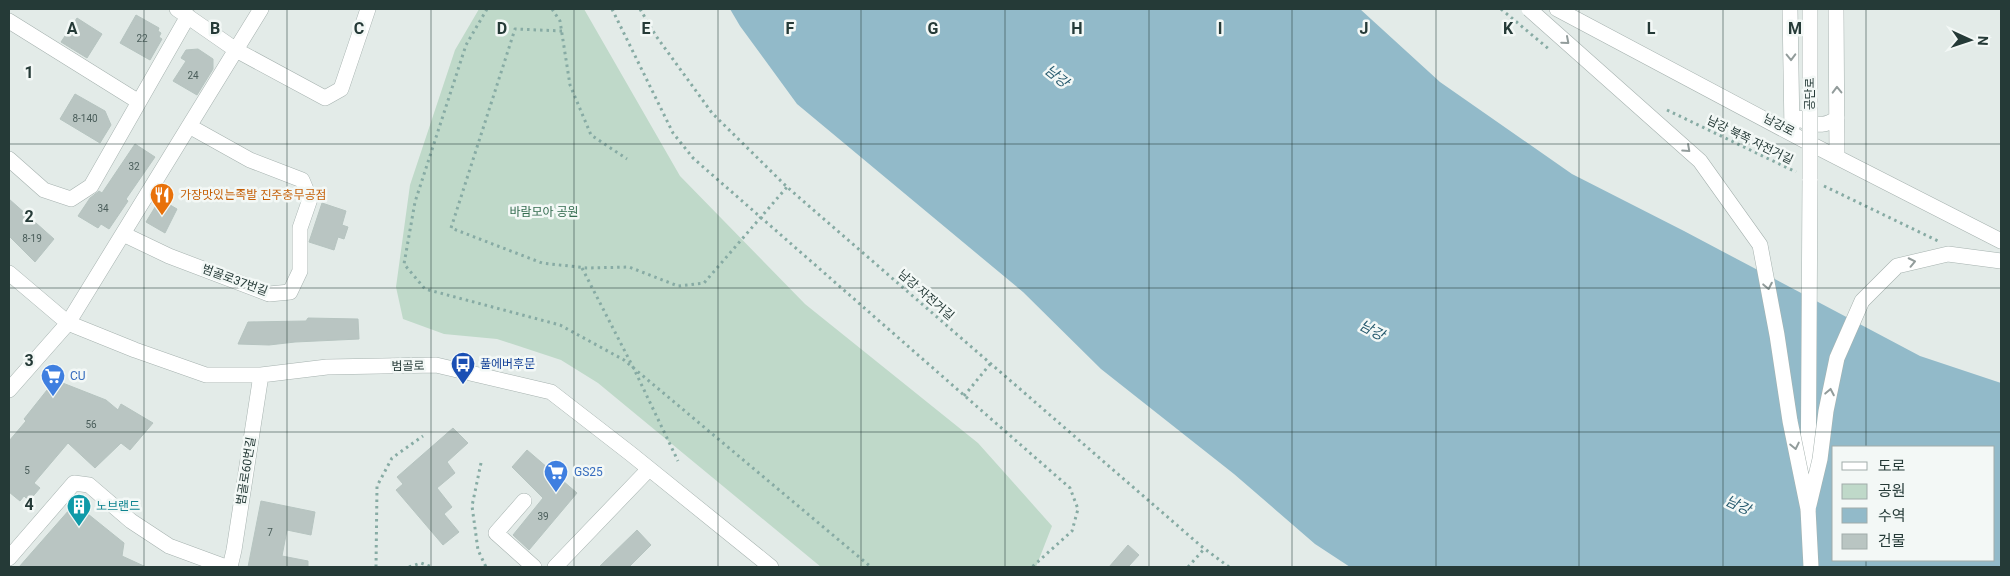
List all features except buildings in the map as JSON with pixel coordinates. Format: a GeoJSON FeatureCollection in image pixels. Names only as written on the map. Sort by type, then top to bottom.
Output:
{"type":"FeatureCollection","features":[{"type":"Feature","properties":{"kind":"street"},"geometry":{"type":"LineString","coordinates":[[9,390],[68,323],[261,9]]}},
{"type":"Feature","properties":{"kind":"street"},"geometry":{"type":"LineString","coordinates":[[9,159],[44,190],[71,199],[91,186],[139,102],[183,12],[236,50],[325,98],[342,89],[368,9]]}},
{"type":"Feature","properties":{"kind":"street"},"geometry":{"type":"LineString","coordinates":[[1529,9],[1700,161],[1760,245],[1777,335],[1790,421],[1808,509],[1811,567]]}},
{"type":"Feature","properties":{"kind":"street","name":"남강로"},"geometry":{"type":"LineString","coordinates":[[1557,9],[2001,241]]}},
{"type":"Feature","properties":{"kind":"street"},"geometry":{"type":"LineString","coordinates":[[1790,9],[1792,132]]}},
{"type":"Feature","properties":{"kind":"street","name":"공단로"},"geometry":{"type":"LineString","coordinates":[[1808,509],[1810,9]]}},
{"type":"Feature","properties":{"kind":"street"},"geometry":{"type":"LineString","coordinates":[[1836,9],[1837,156]]}},
{"type":"Feature","properties":{"kind":"street"},"geometry":{"type":"LineString","coordinates":[[9,21],[139,102]]}},
{"type":"Feature","properties":{"kind":"street"},"geometry":{"type":"LineString","coordinates":[[1792,108],[1801,120],[1819,125],[1828,124],[1837,118]]}},
{"type":"Feature","properties":{"kind":"street","name":"범골로37번길"},"geometry":{"type":"LineString","coordinates":[[123,234],[169,256],[269,294],[290,292],[300,271],[300,228],[310,199],[302,180],[250,160],[189,126]]}},
{"type":"Feature","properties":{"kind":"street"},"geometry":{"type":"LineString","coordinates":[[1808,509],[1820,459],[1836,358],[1862,301],[1897,266],[1948,254],[2001,261]]}},
{"type":"Feature","properties":{"kind":"street","name":"범골로"},"geometry":{"type":"LineString","coordinates":[[9,273],[68,323],[135,350],[206,375],[261,374],[327,367],[436,365],[551,392],[771,567]]}},
{"type":"Feature","properties":{"kind":"street","name":"범골로60번길"},"geometry":{"type":"LineString","coordinates":[[228,567],[234,550],[261,374]]}},
{"type":"Feature","properties":{"kind":"street"},"geometry":{"type":"LineString","coordinates":[[556,567],[649,469]]}},
{"type":"Feature","properties":{"kind":"street"},"geometry":{"type":"LineString","coordinates":[[9,558],[74,483],[89,485],[131,521],[168,546],[228,567]]}},
{"type":"Feature","properties":{"kind":"street"},"geometry":{"type":"LineString","coordinates":[[524,501],[496,533],[534,567]]}},
{"type":"Feature","properties":{"kind":"path"},"geometry":{"type":"LineString","coordinates":[[486,9],[466,45],[415,202],[404,264],[425,290],[560,325],[624,360],[870,567]]}},
{"type":"Feature","properties":{"kind":"path"},"geometry":{"type":"LineString","coordinates":[[552,9],[560,21],[570,84],[591,135],[627,159]]}},
{"type":"Feature","properties":{"kind":"path"},"geometry":{"type":"LineString","coordinates":[[612,9],[673,133],[693,158],[1070,488],[1078,509],[1072,530],[1032,567]]}},
{"type":"Feature","properties":{"kind":"path","name":"남강 자전거길"},"geometry":{"type":"LineString","coordinates":[[640,9],[656,36],[712,113],[787,186],[991,364],[1205,548],[1230,567]]}},
{"type":"Feature","properties":{"kind":"path"},"geometry":{"type":"LineString","coordinates":[[1501,9],[1551,51]]}},
{"type":"Feature","properties":{"kind":"path"},"geometry":{"type":"LineString","coordinates":[[562,31],[515,29],[451,228],[542,263],[582,268],[629,266],[678,286],[704,283],[787,186]]}},
{"type":"Feature","properties":{"kind":"path","name":"남강 북쪽 자전거길"},"geometry":{"type":"LineString","coordinates":[[1665,109],[1939,242]]}},
{"type":"Feature","properties":{"kind":"path"},"geometry":{"type":"LineString","coordinates":[[582,268],[634,369],[678,461]]}},
{"type":"Feature","properties":{"kind":"path"},"geometry":{"type":"LineString","coordinates":[[964,396],[991,364]]}},
{"type":"Feature","properties":{"kind":"path"},"geometry":{"type":"LineString","coordinates":[[376,567],[377,486],[392,458],[423,436]]}},
{"type":"Feature","properties":{"kind":"path"},"geometry":{"type":"LineString","coordinates":[[480,463],[472,506],[478,550],[486,567]]}},
{"type":"Feature","properties":{"kind":"path"},"geometry":{"type":"LineString","coordinates":[[1188,567],[1205,548]]}},
{"type":"Feature","properties":{"kind":"path"},"geometry":{"type":"LineString","coordinates":[[409,567],[421,563],[432,567]]}},
{"type":"Feature","properties":{"kind":"green space","name":"바람모아 공원"},"geometry":{"type":"Polygon","coordinates":[[[479,9],[584,9],[680,176],[805,304],[978,443],[1052,526],[1036,567],[821,567],[598,383],[561,360],[497,339],[444,334],[403,319],[396,287],[410,185],[455,50],[479,9]]]}},
{"type":"Feature","properties":{"kind":"water","name":"남강"},"geometry":{"type":"Polygon","coordinates":[[[730,9],[1360,9],[1440,82],[1572,174],[1920,356],[2001,383],[2001,567],[1350,567],[1315,544],[1234,474],[1101,369],[1023,292],[797,104],[740,26],[730,9]]]}},
{"type":"Feature","properties":{"kind":"place","name":"가장맛있는족발 진주충무공점"},"geometry":{"type":"Point","coordinates":[162,216]}},
{"type":"Feature","properties":{"kind":"place","name":"풀에버후문"},"geometry":{"type":"Point","coordinates":[463,385]}},
{"type":"Feature","properties":{"kind":"place","name":"CU"},"geometry":{"type":"Point","coordinates":[53,397]}},
{"type":"Feature","properties":{"kind":"place","name":"GS25"},"geometry":{"type":"Point","coordinates":[556,493]}},
{"type":"Feature","properties":{"kind":"place","name":"노브랜드"},"geometry":{"type":"Point","coordinates":[79,527]}}]}
